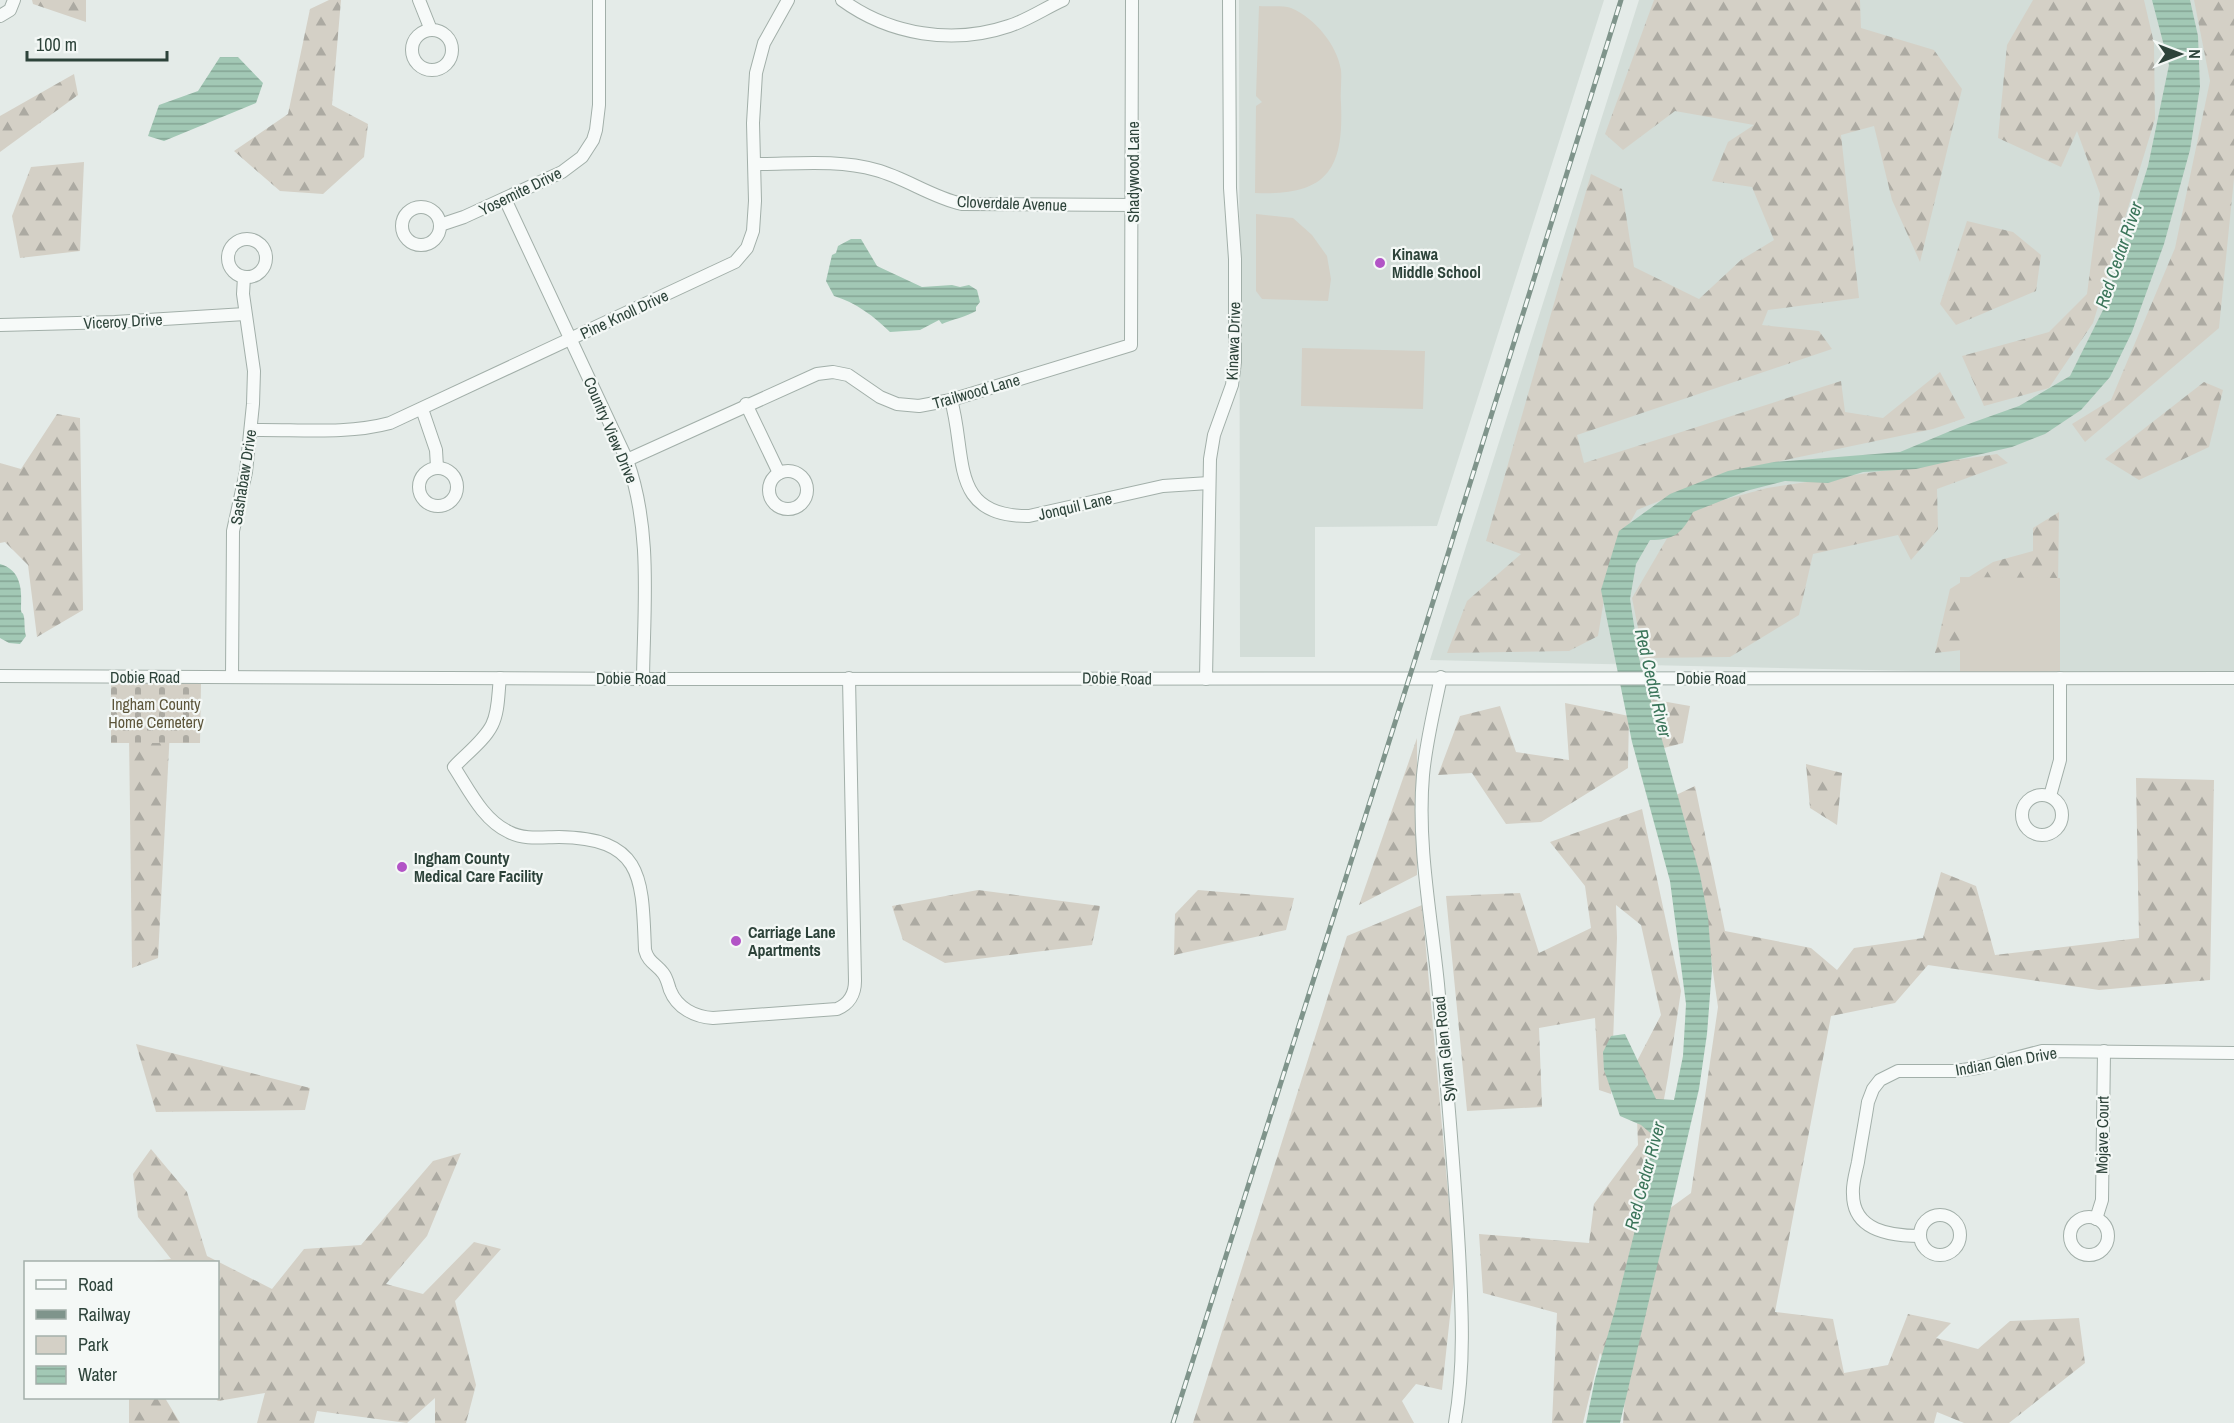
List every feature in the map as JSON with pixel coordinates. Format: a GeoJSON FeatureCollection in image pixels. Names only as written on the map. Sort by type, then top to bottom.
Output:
{"type":"FeatureCollection","features":[{"type":"Feature","properties":{"kind":"street"},"geometry":{"type":"LineString","coordinates":[[0,16],[10,10],[14,0]]}},
{"type":"Feature","properties":{"kind":"street"},"geometry":{"type":"LineString","coordinates":[[419,0],[431,30]]}},
{"type":"Feature","properties":{"kind":"street","name":"Yosemite Drive"},"geometry":{"type":"LineString","coordinates":[[440,225],[464,217],[562,172],[576,163],[588,149],[593,140],[599,105],[599,0]]}},
{"type":"Feature","properties":{"kind":"street","name":"Pine Knoll Drive"},"geometry":{"type":"LineString","coordinates":[[251,430],[370,428],[390,423],[735,262],[747,248],[753,231],[755,164],[753,123],[756,73],[764,43],[788,0]]}},
{"type":"Feature","properties":{"kind":"street"},"geometry":{"type":"LineString","coordinates":[[842,0],[884,24],[941,36],[972,35],[996,30],[1063,0]]}},
{"type":"Feature","properties":{"kind":"street","name":"Shadywood Lane"},"geometry":{"type":"LineString","coordinates":[[1131,345],[1132,0]]}},
{"type":"Feature","properties":{"kind":"street","name":"Kinawa Drive"},"geometry":{"type":"LineString","coordinates":[[1206,679],[1209,483],[1214,435],[1232,385],[1235,362],[1235,260],[1230,189],[1229,0]]}},
{"type":"Feature","properties":{"kind":"street","name":"Cloverdale Avenue"},"geometry":{"type":"LineString","coordinates":[[755,164],[841,164],[872,169],[901,179],[944,200],[962,204],[1132,205]]}},
{"type":"Feature","properties":{"kind":"street","name":"Country View Drive"},"geometry":{"type":"LineString","coordinates":[[505,199],[627,460],[638,494],[644,544],[643,678]]}},
{"type":"Feature","properties":{"kind":"street","name":"Sashabaw Drive"},"geometry":{"type":"LineString","coordinates":[[232,677],[233,531],[246,472],[254,371],[246,314],[244,277]]}},
{"type":"Feature","properties":{"kind":"street","name":"Viceroy Drive"},"geometry":{"type":"LineString","coordinates":[[0,325],[115,322],[246,314]]}},
{"type":"Feature","properties":{"kind":"street","name":"Trailwood Lane"},"geometry":{"type":"LineString","coordinates":[[627,460],[818,374],[833,372],[848,375],[880,397],[897,404],[919,406],[951,400],[1131,345]]}},
{"type":"Feature","properties":{"kind":"street","name":"Jonquil Lane"},"geometry":{"type":"LineString","coordinates":[[951,400],[964,479],[971,493],[982,504],[996,512],[1029,516],[1162,486],[1209,483]]}},
{"type":"Feature","properties":{"kind":"street"},"geometry":{"type":"LineString","coordinates":[[747,404],[779,473]]}},
{"type":"Feature","properties":{"kind":"street"},"geometry":{"type":"LineString","coordinates":[[422,409],[436,450],[437,467]]}},
{"type":"Feature","properties":{"kind":"street","name":"Dobie Road"},"geometry":{"type":"LineString","coordinates":[[0,676],[1206,679],[2234,678]]}},
{"type":"Feature","properties":{"kind":"street","name":"Sylvan Glen Road"},"geometry":{"type":"LineString","coordinates":[[1441,677],[1425,757],[1423,826],[1455,1183],[1462,1358],[1461,1390],[1455,1423]]}},
{"type":"Feature","properties":{"kind":"street"},"geometry":{"type":"LineString","coordinates":[[500,678],[492,725],[454,767],[486,815],[506,831],[522,836],[592,838],[609,845],[624,856],[635,870],[641,887],[645,950],[648,958],[664,974],[672,994],[679,1003],[690,1012],[713,1018],[837,1010],[847,1003],[853,992],[855,969],[849,678]]}},
{"type":"Feature","properties":{"kind":"street"},"geometry":{"type":"LineString","coordinates":[[2050,796],[2060,760],[2060,678]]}},
{"type":"Feature","properties":{"kind":"street","name":"Indian Glen Drive"},"geometry":{"type":"LineString","coordinates":[[1920,1236],[1891,1235],[1873,1229],[1860,1216],[1853,1202],[1853,1186],[1868,1102],[1873,1089],[1880,1080],[1899,1071],[1955,1071],[1977,1068],[2042,1051],[2234,1053]]}},
{"type":"Feature","properties":{"kind":"street","name":"Mojave Court"},"geometry":{"type":"LineString","coordinates":[[2096,1219],[2102,1200],[2104,1051]]}},
{"type":"Feature","properties":{"kind":"shaded area","name":"Kinawa Middle School"},"geometry":{"type":"Polygon","coordinates":[[[1239,0],[1604,0],[1437,526],[1315,527],[1315,657],[1240,657],[1239,0]]]}},
{"type":"Feature","properties":{"kind":"shaded area"},"geometry":{"type":"Polygon","coordinates":[[[1639,0],[2234,0],[2234,671],[2060,673],[2060,578],[1960,578],[1960,672],[1430,660],[1639,0]]]}},
{"type":"Feature","properties":{"kind":"green space"},"geometry":{"type":"Polygon","coordinates":[[[32,0],[86,0],[86,22],[33,4],[32,0]]]}},
{"type":"Feature","properties":{"kind":"green space"},"geometry":{"type":"Polygon","coordinates":[[[329,0],[341,0],[332,105],[368,124],[364,157],[323,194],[280,191],[234,151],[288,114],[310,9],[329,0]]]}},
{"type":"Feature","properties":{"kind":"green space"},"geometry":{"type":"Polygon","coordinates":[[[1654,0],[1860,0],[1861,28],[1934,50],[1962,89],[1920,262],[1892,200],[1874,126],[1841,135],[1859,298],[1768,310],[1762,325],[1819,331],[1832,349],[1577,435],[1584,463],[1841,381],[1845,412],[1883,418],[1940,372],[1965,418],[1933,429],[1733,471],[1637,510],[1611,557],[1598,636],[1569,651],[1447,653],[1467,601],[1521,554],[1486,541],[1591,174],[1622,189],[1634,267],[1699,299],[1741,260],[1774,240],[1752,187],[1712,181],[1728,142],[1754,125],[1675,111],[1623,150],[1605,134],[1654,0]]]}},
{"type":"Feature","properties":{"kind":"green space"},"geometry":{"type":"Polygon","coordinates":[[[2033,0],[2144,0],[2154,43],[2155,119],[2093,323],[2049,388],[1984,406],[1962,356],[2049,332],[2087,294],[2100,194],[2077,131],[2061,167],[1998,138],[2007,45],[2033,0]]]}},
{"type":"Feature","properties":{"kind":"green space"},"geometry":{"type":"Polygon","coordinates":[[[2194,0],[2234,0],[2234,178],[2219,328],[2085,442],[2072,424],[2111,400],[2175,248],[2210,81],[2194,0]]]}},
{"type":"Feature","properties":{"kind":"green space"},"geometry":{"type":"Polygon","coordinates":[[[1259,6],[1287,7],[1308,18],[1330,42],[1341,70],[1341,127],[1334,162],[1326,175],[1314,184],[1299,190],[1255,193],[1256,106],[1262,102],[1256,96],[1259,6]]]}},
{"type":"Feature","properties":{"kind":"green space"},"geometry":{"type":"Polygon","coordinates":[[[74,74],[78,95],[0,152],[0,116],[74,74]]]}},
{"type":"Feature","properties":{"kind":"green space"},"geometry":{"type":"Polygon","coordinates":[[[84,162],[80,251],[20,258],[12,216],[31,167],[84,162]]]}},
{"type":"Feature","properties":{"kind":"green space"},"geometry":{"type":"Polygon","coordinates":[[[1256,214],[1293,218],[1312,235],[1327,256],[1331,279],[1328,301],[1262,299],[1256,291],[1256,214]]]}},
{"type":"Feature","properties":{"kind":"green space"},"geometry":{"type":"Polygon","coordinates":[[[1967,221],[2013,232],[2041,255],[2036,291],[1956,325],[1940,304],[1967,221]]]}},
{"type":"Feature","properties":{"kind":"green space"},"geometry":{"type":"Polygon","coordinates":[[[1302,348],[1425,351],[1423,409],[1301,406],[1302,348]]]}},
{"type":"Feature","properties":{"kind":"green space"},"geometry":{"type":"Polygon","coordinates":[[[2204,382],[2223,390],[2209,447],[2139,480],[2105,459],[2204,382]]]}},
{"type":"Feature","properties":{"kind":"green space"},"geometry":{"type":"Polygon","coordinates":[[[57,414],[80,418],[83,610],[37,637],[28,565],[5,542],[0,543],[0,463],[21,469],[57,414]]]}},
{"type":"Feature","properties":{"kind":"green space"},"geometry":{"type":"Polygon","coordinates":[[[1997,454],[2008,463],[1937,489],[1938,529],[1911,560],[1898,535],[1813,554],[1799,615],[1730,657],[1644,658],[1632,598],[1683,511],[1767,488],[1997,454]]]}},
{"type":"Feature","properties":{"kind":"green space"},"geometry":{"type":"Polygon","coordinates":[[[2059,512],[2058,585],[1990,647],[1935,653],[1950,589],[1993,562],[2033,551],[2033,528],[2059,512]]]}},
{"type":"Feature","properties":{"kind":"green space"},"geometry":{"type":"Polygon","coordinates":[[[1960,577],[2060,578],[2060,673],[1960,672],[1960,577]]]}},
{"type":"Feature","properties":{"kind":"green space","name":"Ingham County Home Cemetery"},"geometry":{"type":"Polygon","coordinates":[[[111,682],[201,683],[200,743],[111,743],[111,682]]]}},
{"type":"Feature","properties":{"kind":"green space"},"geometry":{"type":"Polygon","coordinates":[[[1650,699],[1690,706],[1683,743],[1660,749],[1650,699]]]}},
{"type":"Feature","properties":{"kind":"green space"},"geometry":{"type":"Polygon","coordinates":[[[1565,703],[1629,716],[1628,768],[1541,822],[1506,824],[1472,773],[1438,775],[1460,716],[1500,706],[1516,752],[1569,760],[1565,703]]]}},
{"type":"Feature","properties":{"kind":"green space"},"geometry":{"type":"Polygon","coordinates":[[[170,730],[158,958],[132,968],[129,734],[170,730]]]}},
{"type":"Feature","properties":{"kind":"green space"},"geometry":{"type":"Polygon","coordinates":[[[1417,738],[1417,875],[1359,905],[1417,738]]]}},
{"type":"Feature","properties":{"kind":"green space"},"geometry":{"type":"Polygon","coordinates":[[[1806,764],[1842,773],[1837,825],[1810,808],[1806,764]]]}},
{"type":"Feature","properties":{"kind":"green space"},"geometry":{"type":"Polygon","coordinates":[[[2136,778],[2214,780],[2210,980],[2099,990],[1928,965],[1895,1003],[1831,1016],[1775,1312],[1833,1319],[1844,1373],[1888,1365],[1908,1314],[1951,1323],[1936,1338],[1978,1349],[2010,1321],[2079,1318],[2085,1363],[2009,1423],[1964,1423],[1937,1412],[1934,1423],[1623,1423],[1625,1396],[1600,1353],[1583,1423],[1552,1423],[1557,1313],[1483,1293],[1479,1234],[1589,1243],[1594,1204],[1638,1145],[1635,1065],[1661,1015],[1641,925],[1616,905],[1617,938],[1611,1094],[1599,1090],[1595,1018],[1539,1028],[1542,1107],[1467,1111],[1446,896],[1520,893],[1539,953],[1591,928],[1585,886],[1550,842],[1642,809],[1681,991],[1640,1230],[1691,1193],[1718,1007],[1701,889],[1674,796],[1695,786],[1725,931],[1811,948],[1837,970],[1854,948],[1923,938],[1941,872],[1976,886],[1995,955],[2139,938],[2136,778]]]}},
{"type":"Feature","properties":{"kind":"green space"},"geometry":{"type":"Polygon","coordinates":[[[978,890],[1100,906],[1092,945],[945,963],[903,940],[892,906],[978,890]]]}},
{"type":"Feature","properties":{"kind":"green space"},"geometry":{"type":"Polygon","coordinates":[[[1198,890],[1294,898],[1286,930],[1174,955],[1175,914],[1198,890]]]}},
{"type":"Feature","properties":{"kind":"green space"},"geometry":{"type":"Polygon","coordinates":[[[1422,905],[1455,1270],[1442,1390],[1416,1384],[1402,1401],[1414,1423],[1193,1423],[1347,936],[1422,905]]]}},
{"type":"Feature","properties":{"kind":"green space"},"geometry":{"type":"Polygon","coordinates":[[[136,1044],[310,1088],[305,1110],[156,1112],[136,1044]]]}},
{"type":"Feature","properties":{"kind":"green space"},"geometry":{"type":"Polygon","coordinates":[[[151,1149],[187,1192],[207,1256],[217,1261],[152,1261],[171,1259],[138,1217],[133,1174],[151,1149]]]}},
{"type":"Feature","properties":{"kind":"green space"},"geometry":{"type":"Polygon","coordinates":[[[461,1153],[427,1236],[386,1284],[423,1294],[474,1242],[501,1249],[455,1301],[476,1385],[466,1423],[435,1423],[435,1398],[407,1423],[317,1411],[314,1423],[257,1423],[265,1393],[218,1401],[216,1399],[219,1399],[219,1262],[272,1289],[304,1249],[361,1245],[433,1161],[461,1153]]]}},
{"type":"Feature","properties":{"kind":"green space"},"geometry":{"type":"Polygon","coordinates":[[[129,1399],[166,1399],[180,1423],[129,1423],[129,1399]]]}},
{"type":"Feature","properties":{"kind":"water","name":"Red Cedar River"},"geometry":{"type":"Polygon","coordinates":[[[2152,0],[2190,0],[2198,36],[2200,87],[2190,150],[2164,244],[2132,332],[2110,377],[2081,410],[2045,434],[2012,447],[1916,469],[1863,472],[1828,483],[1785,481],[1746,491],[1693,512],[1681,530],[1672,537],[1650,540],[1636,564],[1630,599],[1639,658],[1700,875],[1708,917],[1712,969],[1707,1034],[1699,1089],[1620,1423],[1586,1423],[1595,1379],[1640,1210],[1635,1191],[1654,1136],[1641,1125],[1620,1116],[1604,1070],[1603,1052],[1611,1036],[1625,1034],[1656,1099],[1674,1100],[1683,1056],[1686,1004],[1670,881],[1632,742],[1601,590],[1619,531],[1670,494],[1728,471],[1774,462],[1900,452],[2019,406],[2070,376],[2103,310],[2148,166],[2169,65],[2152,0]]]}},
{"type":"Feature","properties":{"kind":"water"},"geometry":{"type":"Polygon","coordinates":[[[220,57],[238,57],[263,83],[256,103],[164,141],[148,136],[159,105],[198,91],[220,57]]]}},
{"type":"Feature","properties":{"kind":"water"},"geometry":{"type":"Polygon","coordinates":[[[851,239],[861,239],[877,266],[922,287],[969,285],[977,290],[980,302],[976,311],[942,324],[939,320],[920,330],[890,332],[864,311],[834,296],[826,281],[832,255],[836,253],[838,246],[851,239]]]}},
{"type":"Feature","properties":{"kind":"water"},"geometry":{"type":"Polygon","coordinates":[[[0,564],[12,571],[19,581],[26,636],[20,644],[9,643],[0,638],[0,564]]]}},
{"type":"Feature","properties":{"kind":"railway"},"geometry":{"type":"LineString","coordinates":[[1173,1423],[1621,0]]}},
{"type":"Feature","properties":{"kind":"place","name":"Kinawa Middle School"},"geometry":{"type":"Point","coordinates":[1380,263]}},
{"type":"Feature","properties":{"kind":"place","name":"Ingham County Medical Care Facility"},"geometry":{"type":"Point","coordinates":[402,867]}},
{"type":"Feature","properties":{"kind":"place","name":"Carriage Lane Apartments"},"geometry":{"type":"Point","coordinates":[736,941]}}]}
